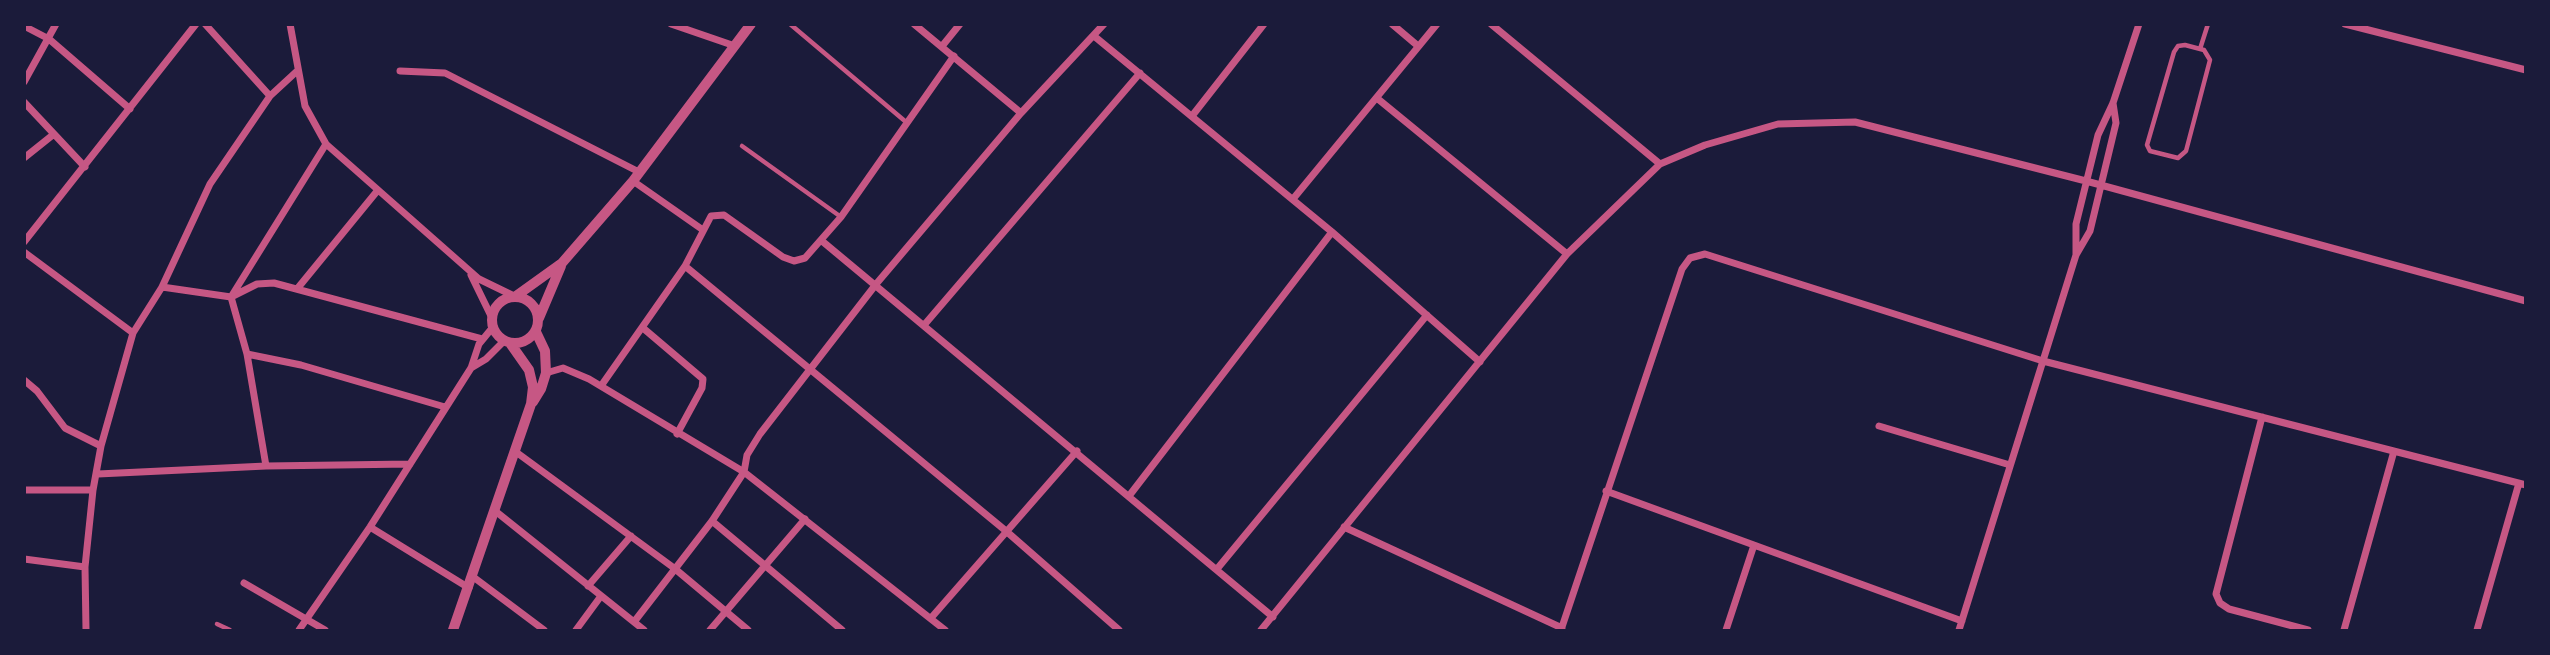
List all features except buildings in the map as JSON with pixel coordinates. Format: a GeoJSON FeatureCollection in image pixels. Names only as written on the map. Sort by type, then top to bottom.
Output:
{"type":"FeatureCollection","features":[{"type":"Feature","properties":{"kind":"street"},"geometry":{"type":"LineString","coordinates":[[24,82],[56,24]]}},
{"type":"Feature","properties":{"kind":"street"},"geometry":{"type":"LineString","coordinates":[[24,242],[196,24]]}},
{"type":"Feature","properties":{"kind":"street"},"geometry":{"type":"LineString","coordinates":[[205,24],[270,96]]}},
{"type":"Feature","properties":{"kind":"street"},"geometry":{"type":"LineString","coordinates":[[290,24],[296,72],[304,106],[326,145],[470,271],[490,286],[529,301],[539,318]]}},
{"type":"Feature","properties":{"kind":"street"},"geometry":{"type":"LineString","coordinates":[[671,24],[735,46]]}},
{"type":"Feature","properties":{"kind":"street"},"geometry":{"type":"LineString","coordinates":[[299,631],[370,527],[471,368],[473,355],[492,322],[499,303],[515,296],[562,263],[636,176],[751,24]]}},
{"type":"Feature","properties":{"kind":"street"},"geometry":{"type":"LineString","coordinates":[[914,24],[943,45],[1021,113]]}},
{"type":"Feature","properties":{"kind":"street"},"geometry":{"type":"LineString","coordinates":[[943,45],[960,24]]}},
{"type":"Feature","properties":{"kind":"street"},"geometry":{"type":"LineString","coordinates":[[634,622],[712,522],[744,472],[747,454],[760,434],[877,283],[1021,113],[1104,24]]}},
{"type":"Feature","properties":{"kind":"street"},"geometry":{"type":"LineString","coordinates":[[1192,116],[1264,24]]}},
{"type":"Feature","properties":{"kind":"street"},"geometry":{"type":"LineString","coordinates":[[1392,24],[1418,46]]}},
{"type":"Feature","properties":{"kind":"street"},"geometry":{"type":"LineString","coordinates":[[1293,199],[1437,24]]}},
{"type":"Feature","properties":{"kind":"street"},"geometry":{"type":"LineString","coordinates":[[1491,24],[1660,164]]}},
{"type":"Feature","properties":{"kind":"street"},"geometry":{"type":"LineString","coordinates":[[2076,255],[2076,224],[2085,181],[2101,128],[2113,103],[2139,24]]}},
{"type":"Feature","properties":{"kind":"street"},"geometry":{"type":"LineString","coordinates":[[2345,24],[2525,70]]}},
{"type":"Feature","properties":{"kind":"street"},"geometry":{"type":"LineString","coordinates":[[24,26],[48,39],[130,108]]}},
{"type":"Feature","properties":{"kind":"street"},"geometry":{"type":"LineString","coordinates":[[1094,36],[1293,199],[1480,362]]}},
{"type":"Feature","properties":{"kind":"street"},"geometry":{"type":"LineString","coordinates":[[601,386],[685,266],[711,216],[720,214],[794,261],[804,258],[841,217],[954,56]]}},
{"type":"Feature","properties":{"kind":"street"},"geometry":{"type":"LineString","coordinates":[[400,71],[445,73],[636,176],[703,230]]}},
{"type":"Feature","properties":{"kind":"street"},"geometry":{"type":"LineString","coordinates":[[86,631],[85,567],[93,490],[101,446],[133,333],[162,287],[210,184],[270,96],[296,72]]}},
{"type":"Feature","properties":{"kind":"street"},"geometry":{"type":"LineString","coordinates":[[925,324],[1140,73]]}},
{"type":"Feature","properties":{"kind":"street"},"geometry":{"type":"LineString","coordinates":[[1378,99],[1567,254]]}},
{"type":"Feature","properties":{"kind":"street"},"geometry":{"type":"LineString","coordinates":[[24,102],[85,167]]}},
{"type":"Feature","properties":{"kind":"street"},"geometry":{"type":"LineString","coordinates":[[1959,631],[2076,255],[2087,239],[2103,186],[2116,123],[2113,103]]}},
{"type":"Feature","properties":{"kind":"street"},"geometry":{"type":"LineString","coordinates":[[1261,631],[1567,254],[1660,164],[1706,145],[1778,124],[1855,122],[2085,181],[2525,301]]}},
{"type":"Feature","properties":{"kind":"street"},"geometry":{"type":"LineString","coordinates":[[24,159],[54,134]]}},
{"type":"Feature","properties":{"kind":"street"},"geometry":{"type":"LineString","coordinates":[[266,466],[247,354],[230,297],[326,145]]}},
{"type":"Feature","properties":{"kind":"street"},"geometry":{"type":"LineString","coordinates":[[297,289],[378,190]]}},
{"type":"Feature","properties":{"kind":"street"},"geometry":{"type":"LineString","coordinates":[[1129,496],[1332,232]]}},
{"type":"Feature","properties":{"kind":"street"},"geometry":{"type":"LineString","coordinates":[[822,241],[877,283],[1273,617]]}},
{"type":"Feature","properties":{"kind":"street"},"geometry":{"type":"LineString","coordinates":[[24,252],[133,333]]}},
{"type":"Feature","properties":{"kind":"street"},"geometry":{"type":"LineString","coordinates":[[1344,527],[1562,629],[1682,269],[1690,258],[1706,254],[2043,361],[2522,484],[2477,631]]}},
{"type":"Feature","properties":{"kind":"street"},"geometry":{"type":"LineString","coordinates":[[471,368],[507,342],[525,342],[536,332],[539,318],[562,263]]}},
{"type":"Feature","properties":{"kind":"street"},"geometry":{"type":"LineString","coordinates":[[685,266],[1006,531],[1119,631]]}},
{"type":"Feature","properties":{"kind":"street"},"geometry":{"type":"LineString","coordinates":[[470,271],[492,322],[529,370],[531,404]]}},
{"type":"Feature","properties":{"kind":"street"},"geometry":{"type":"LineString","coordinates":[[162,287],[230,297],[257,284],[274,283],[482,340]]}},
{"type":"Feature","properties":{"kind":"street"},"geometry":{"type":"LineString","coordinates":[[1217,569],[1427,315]]}},
{"type":"Feature","properties":{"kind":"street"},"geometry":{"type":"LineString","coordinates":[[643,328],[703,379],[702,388],[677,434]]}},
{"type":"Feature","properties":{"kind":"street"},"geometry":{"type":"LineString","coordinates":[[453,631],[531,404],[541,390],[546,373],[545,351],[536,332]]}},
{"type":"Feature","properties":{"kind":"street"},"geometry":{"type":"LineString","coordinates":[[247,354],[301,365],[445,407]]}},
{"type":"Feature","properties":{"kind":"street"},"geometry":{"type":"LineString","coordinates":[[546,373],[563,368],[601,386],[744,472],[945,631]]}},
{"type":"Feature","properties":{"kind":"street"},"geometry":{"type":"LineString","coordinates":[[24,380],[37,391],[65,428],[101,446]]}},
{"type":"Feature","properties":{"kind":"street"},"geometry":{"type":"LineString","coordinates":[[2262,417],[2215,589],[2220,603],[2229,608],[2308,631]]}},
{"type":"Feature","properties":{"kind":"street"},"geometry":{"type":"LineString","coordinates":[[1879,425],[2010,465]]}},
{"type":"Feature","properties":{"kind":"street"},"geometry":{"type":"LineString","coordinates":[[931,618],[1077,451]]}},
{"type":"Feature","properties":{"kind":"street"},"geometry":{"type":"LineString","coordinates":[[2344,631],[2394,451]]}},
{"type":"Feature","properties":{"kind":"street"},"geometry":{"type":"LineString","coordinates":[[516,453],[674,568],[748,631]]}},
{"type":"Feature","properties":{"kind":"street"},"geometry":{"type":"LineString","coordinates":[[98,474],[266,466],[410,464]]}},
{"type":"Feature","properties":{"kind":"street"},"geometry":{"type":"LineString","coordinates":[[24,490],[93,490]]}},
{"type":"Feature","properties":{"kind":"street"},"geometry":{"type":"LineString","coordinates":[[1606,491],[1962,621]]}},
{"type":"Feature","properties":{"kind":"street"},"geometry":{"type":"LineString","coordinates":[[494,510],[644,631]]}},
{"type":"Feature","properties":{"kind":"street"},"geometry":{"type":"LineString","coordinates":[[710,631],[805,519]]}},
{"type":"Feature","properties":{"kind":"street"},"geometry":{"type":"LineString","coordinates":[[712,522],[842,631]]}},
{"type":"Feature","properties":{"kind":"street"},"geometry":{"type":"LineString","coordinates":[[370,527],[468,588]]}},
{"type":"Feature","properties":{"kind":"street"},"geometry":{"type":"LineString","coordinates":[[588,586],[631,536]]}},
{"type":"Feature","properties":{"kind":"street"},"geometry":{"type":"LineString","coordinates":[[1726,631],[1754,545]]}},
{"type":"Feature","properties":{"kind":"street"},"geometry":{"type":"LineString","coordinates":[[24,559],[85,567]]}},
{"type":"Feature","properties":{"kind":"street"},"geometry":{"type":"LineString","coordinates":[[472,576],[544,631]]}},
{"type":"Feature","properties":{"kind":"street"},"geometry":{"type":"LineString","coordinates":[[244,583],[325,631]]}},
{"type":"Feature","properties":{"kind":"street"},"geometry":{"type":"LineString","coordinates":[[576,631],[601,596]]}},
{"type":"Feature","properties":{"kind":"lane"},"geometry":{"type":"LineString","coordinates":[[790,24],[906,122]]}},
{"type":"Feature","properties":{"kind":"lane"},"geometry":{"type":"LineString","coordinates":[[2200,49],[2208,24]]}},
{"type":"Feature","properties":{"kind":"lane"},"geometry":{"type":"LineString","coordinates":[[2181,45],[2200,49],[2207,53],[2210,60],[2184,154],[2178,158],[2150,151],[2147,142],[2175,48],[2181,45]]}},
{"type":"Feature","properties":{"kind":"lane"},"geometry":{"type":"LineString","coordinates":[[742,146],[841,217]]}},
{"type":"Feature","properties":{"kind":"lane"},"geometry":{"type":"LineString","coordinates":[[217,624],[230,631]]}}]}
